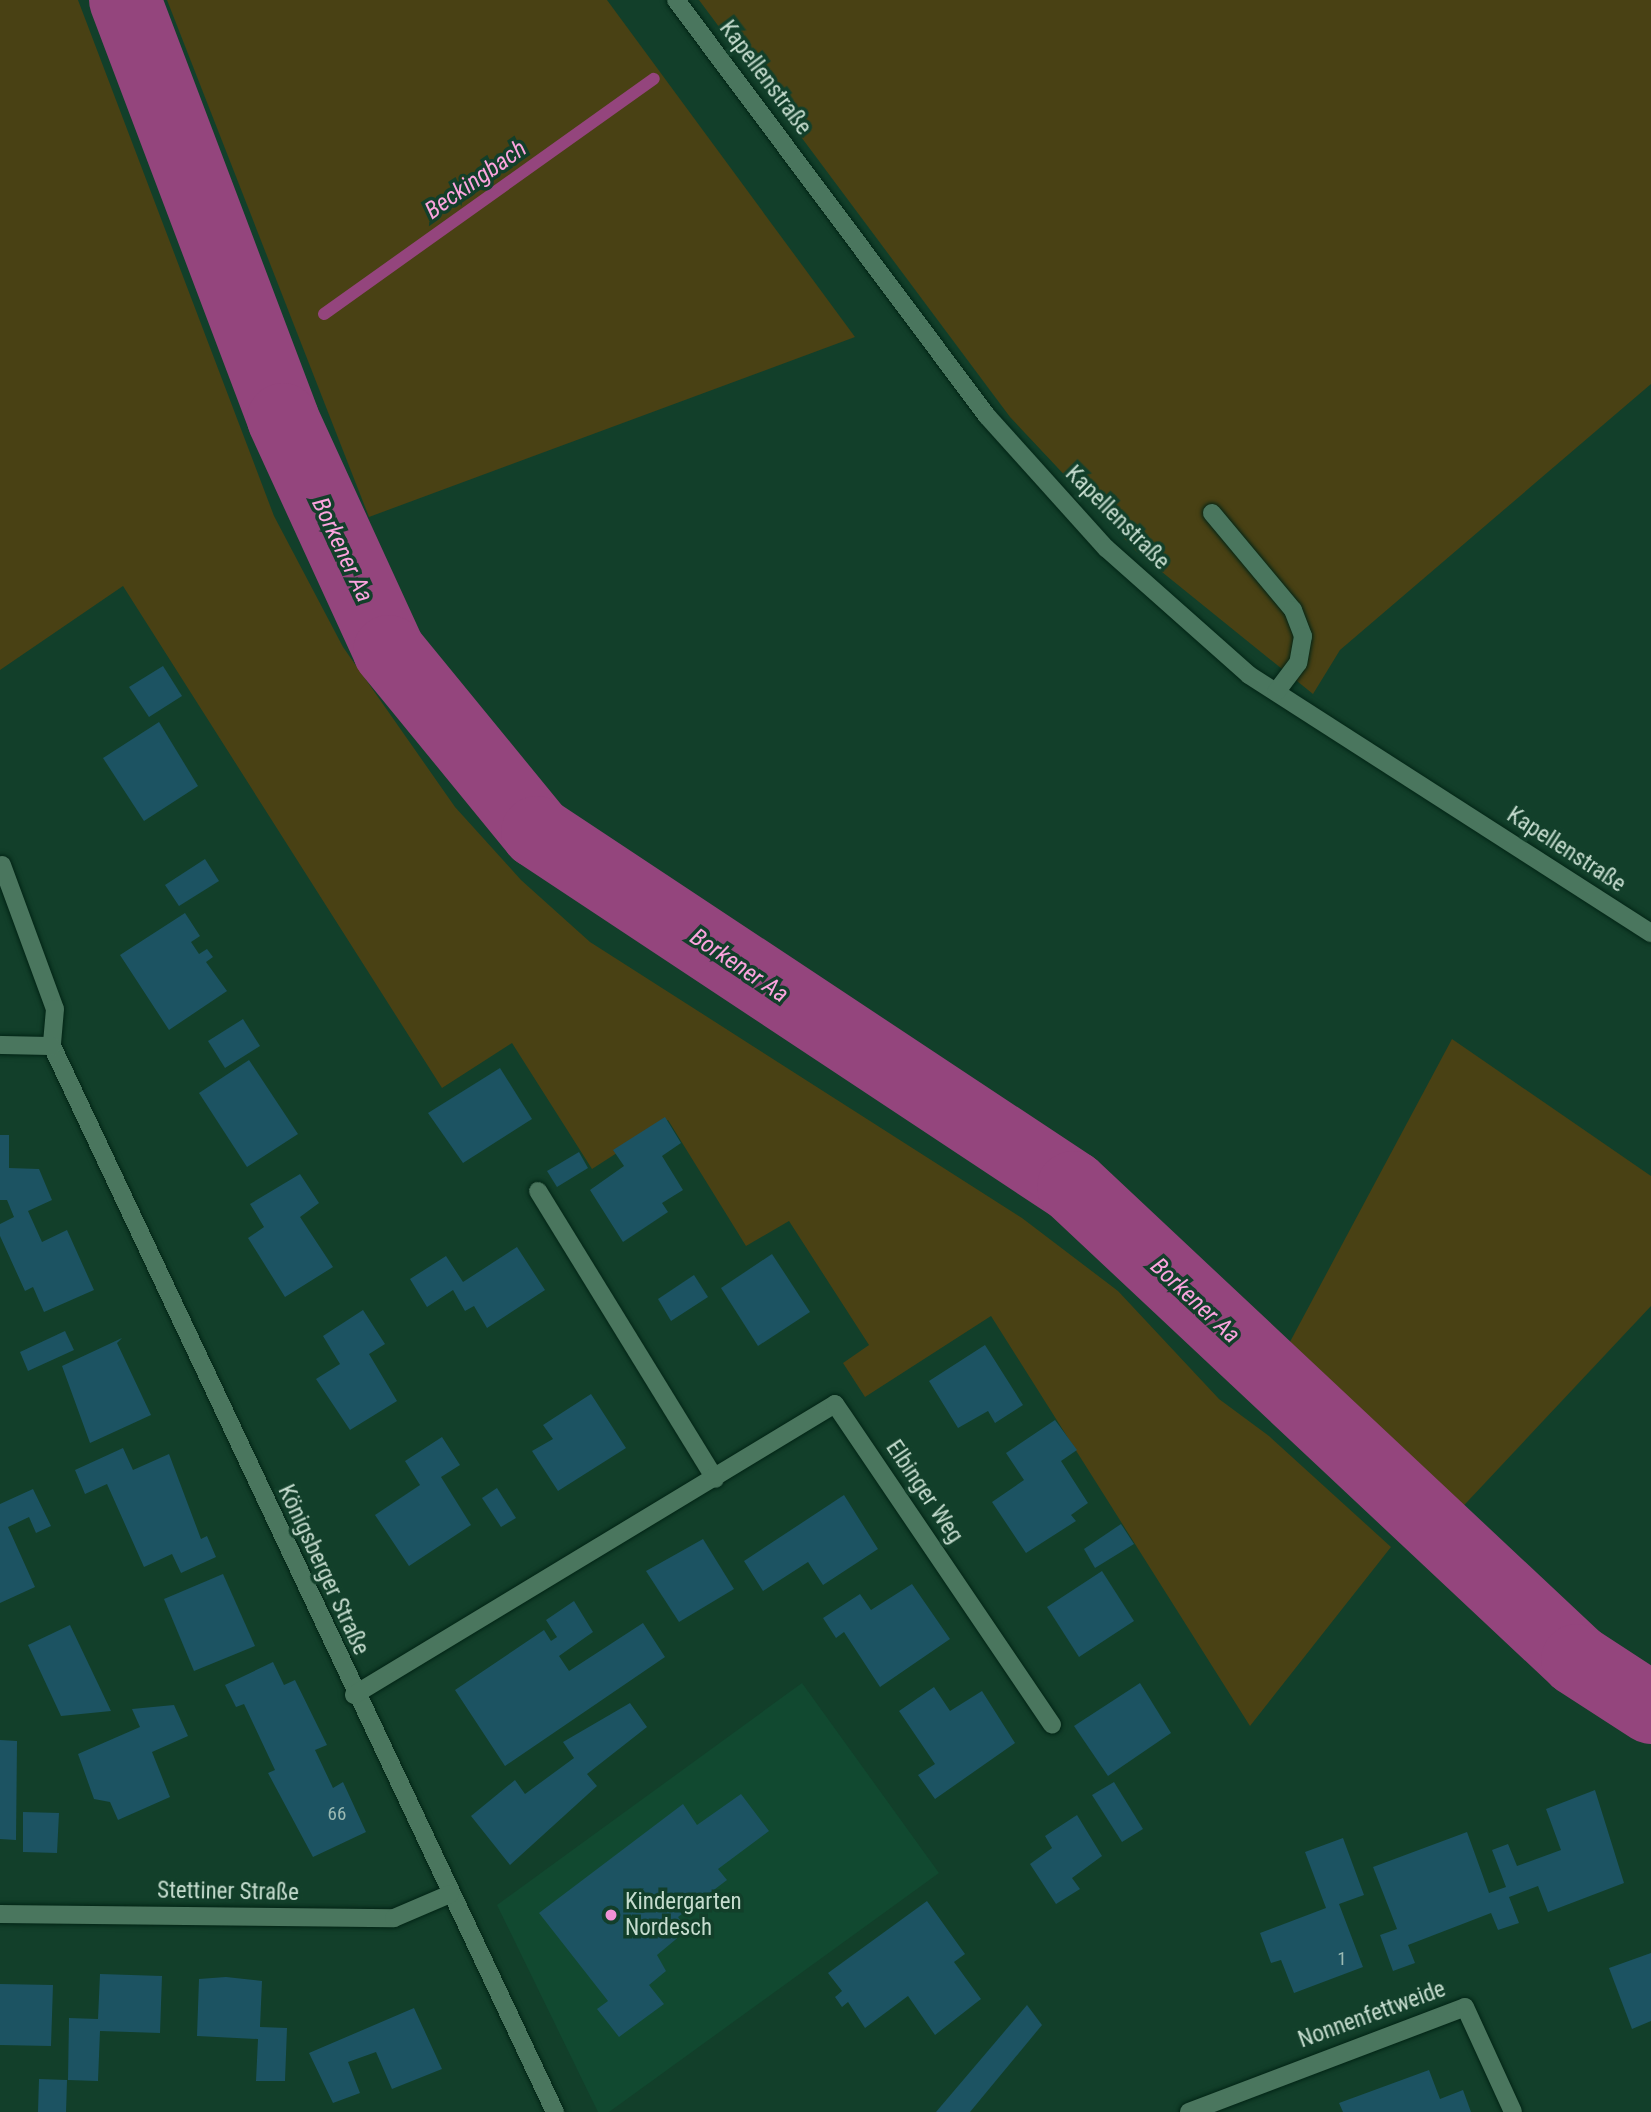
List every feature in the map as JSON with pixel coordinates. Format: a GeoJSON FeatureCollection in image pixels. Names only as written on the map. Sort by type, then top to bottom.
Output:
{"type":"FeatureCollection","features":[{"type":"Feature","properties":{"kind":"street","name":"Kapellenstraße"},"geometry":{"type":"LineString","coordinates":[[676,0],[987,416],[1107,548],[1276,692],[1651,933]]}},
{"type":"Feature","properties":{"kind":"street"},"geometry":{"type":"LineString","coordinates":[[1212,513],[1293,610],[1300,627],[1298,663],[1276,692]]}},
{"type":"Feature","properties":{"kind":"street","name":"Königsberger Straße"},"geometry":{"type":"LineString","coordinates":[[2,865],[55,1009],[52,1046],[354,1695],[555,2112]]}},
{"type":"Feature","properties":{"kind":"street"},"geometry":{"type":"LineString","coordinates":[[0,1045],[52,1046]]}},
{"type":"Feature","properties":{"kind":"street"},"geometry":{"type":"LineString","coordinates":[[538,1191],[715,1479]]}},
{"type":"Feature","properties":{"kind":"street","name":"Elbinger Weg"},"geometry":{"type":"LineString","coordinates":[[354,1695],[835,1404],[1052,1725]]}},
{"type":"Feature","properties":{"kind":"street","name":"Stettiner Straße"},"geometry":{"type":"LineString","coordinates":[[0,1914],[394,1918],[450,1894]]}},
{"type":"Feature","properties":{"kind":"street","name":"Nonnenfettweide"},"geometry":{"type":"LineString","coordinates":[[1189,2112],[1465,2007],[1513,2112]]}},
{"type":"Feature","properties":{"kind":"shaded area"},"geometry":{"type":"Polygon","coordinates":[[[0,0],[78,0],[274,516],[343,647],[455,807],[521,880],[590,942],[1022,1218],[1118,1291],[1219,1399],[1269,1436],[1391,1547],[1250,1726],[991,1316],[865,1397],[843,1363],[869,1345],[789,1221],[746,1246],[668,1120],[592,1169],[512,1043],[442,1088],[123,586],[0,670],[0,0]]]}},
{"type":"Feature","properties":{"kind":"shaded area"},"geometry":{"type":"Polygon","coordinates":[[[167,0],[607,0],[855,337],[369,517],[167,0]]]}},
{"type":"Feature","properties":{"kind":"shaded area"},"geometry":{"type":"Polygon","coordinates":[[[699,0],[1651,0],[1651,384],[1340,650],[1313,694],[1136,551],[1010,417],[699,0]]]}},
{"type":"Feature","properties":{"kind":"shaded area"},"geometry":{"type":"Polygon","coordinates":[[[1452,1039],[1651,1176],[1651,1306],[1453,1517],[1284,1353],[1452,1039]]]}},
{"type":"Feature","properties":{"kind":"shaded area"},"geometry":{"type":"Polygon","coordinates":[[[802,1683],[939,1873],[609,2112],[598,2112],[497,1905],[802,1683]]]}},
{"type":"Feature","properties":{"kind":"building"},"geometry":{"type":"Polygon","coordinates":[[[163,666],[182,696],[149,717],[129,687],[163,666]]]}},
{"type":"Feature","properties":{"kind":"building"},"geometry":{"type":"Polygon","coordinates":[[[159,722],[198,786],[144,821],[103,758],[159,722]]]}},
{"type":"Feature","properties":{"kind":"building"},"geometry":{"type":"Polygon","coordinates":[[[205,859],[219,881],[179,906],[165,885],[205,859]]]}},
{"type":"Feature","properties":{"kind":"building"},"geometry":{"type":"Polygon","coordinates":[[[185,913],[200,936],[191,942],[199,954],[207,949],[213,957],[206,962],[227,991],[169,1030],[120,955],[185,913]]]}},
{"type":"Feature","properties":{"kind":"building"},"geometry":{"type":"Polygon","coordinates":[[[243,1019],[260,1046],[225,1068],[208,1041],[243,1019]]]}},
{"type":"Feature","properties":{"kind":"building"},"geometry":{"type":"Polygon","coordinates":[[[249,1060],[298,1134],[247,1167],[199,1093],[249,1060]]]}},
{"type":"Feature","properties":{"kind":"building"},"geometry":{"type":"Polygon","coordinates":[[[500,1068],[532,1119],[463,1163],[428,1113],[500,1068]]]}},
{"type":"Feature","properties":{"kind":"building"},"geometry":{"type":"Polygon","coordinates":[[[665,1117],[681,1143],[662,1156],[683,1190],[662,1203],[668,1212],[623,1242],[590,1190],[624,1166],[613,1150],[665,1117]]]}},
{"type":"Feature","properties":{"kind":"building"},"geometry":{"type":"Polygon","coordinates":[[[0,1135],[9,1135],[9,1168],[39,1169],[52,1200],[28,1211],[42,1242],[67,1230],[94,1290],[44,1312],[33,1287],[25,1291],[0,1236],[0,1224],[14,1217],[7,1200],[0,1200],[0,1135]]]}},
{"type":"Feature","properties":{"kind":"building"},"geometry":{"type":"Polygon","coordinates":[[[579,1152],[588,1168],[557,1187],[547,1171],[579,1152]]]}},
{"type":"Feature","properties":{"kind":"building"},"geometry":{"type":"Polygon","coordinates":[[[300,1174],[319,1203],[300,1217],[333,1267],[285,1297],[248,1238],[264,1227],[250,1204],[300,1174]]]}},
{"type":"Feature","properties":{"kind":"building"},"geometry":{"type":"Polygon","coordinates":[[[517,1247],[545,1290],[487,1328],[474,1306],[465,1311],[453,1290],[427,1307],[410,1279],[446,1256],[463,1282],[517,1247]]]}},
{"type":"Feature","properties":{"kind":"building"},"geometry":{"type":"Polygon","coordinates":[[[772,1254],[810,1312],[758,1346],[721,1288],[772,1254]]]}},
{"type":"Feature","properties":{"kind":"building"},"geometry":{"type":"Polygon","coordinates":[[[694,1275],[708,1297],[671,1321],[658,1299],[694,1275]]]}},
{"type":"Feature","properties":{"kind":"building"},"geometry":{"type":"Polygon","coordinates":[[[363,1310],[385,1344],[369,1354],[397,1401],[350,1430],[316,1379],[340,1364],[323,1336],[363,1310]]]}},
{"type":"Feature","properties":{"kind":"building"},"geometry":{"type":"Polygon","coordinates":[[[65,1331],[74,1350],[28,1371],[20,1352],[65,1331]]]}},
{"type":"Feature","properties":{"kind":"building"},"geometry":{"type":"Polygon","coordinates":[[[122,1338],[117,1343],[151,1415],[90,1443],[62,1366],[122,1338]]]}},
{"type":"Feature","properties":{"kind":"building"},"geometry":{"type":"Polygon","coordinates":[[[985,1345],[1023,1405],[995,1423],[988,1411],[958,1428],[929,1381],[985,1345]]]}},
{"type":"Feature","properties":{"kind":"building"},"geometry":{"type":"Polygon","coordinates":[[[591,1394],[626,1448],[558,1491],[532,1451],[553,1439],[543,1425],[591,1394]]]}},
{"type":"Feature","properties":{"kind":"building"},"geometry":{"type":"Polygon","coordinates":[[[1055,1420],[1077,1450],[1061,1461],[1088,1503],[1071,1515],[1076,1521],[1026,1553],[992,1502],[1024,1480],[1006,1453],[1055,1420]]]}},
{"type":"Feature","properties":{"kind":"building"},"geometry":{"type":"Polygon","coordinates":[[[442,1437],[460,1465],[441,1477],[471,1525],[409,1566],[375,1515],[420,1485],[405,1461],[442,1437]]]}},
{"type":"Feature","properties":{"kind":"building"},"geometry":{"type":"Polygon","coordinates":[[[123,1448],[133,1470],[169,1454],[201,1539],[207,1536],[216,1557],[181,1573],[172,1554],[144,1567],[107,1484],[85,1494],[75,1470],[123,1448]]]}},
{"type":"Feature","properties":{"kind":"building"},"geometry":{"type":"Polygon","coordinates":[[[497,1488],[516,1518],[501,1527],[482,1498],[497,1488]]]}},
{"type":"Feature","properties":{"kind":"building"},"geometry":{"type":"Polygon","coordinates":[[[33,1489],[51,1526],[36,1533],[29,1517],[8,1527],[35,1587],[0,1603],[0,1504],[33,1489]]]}},
{"type":"Feature","properties":{"kind":"building"},"geometry":{"type":"Polygon","coordinates":[[[844,1495],[878,1549],[823,1585],[808,1562],[763,1591],[744,1561],[844,1495]]]}},
{"type":"Feature","properties":{"kind":"building"},"geometry":{"type":"Polygon","coordinates":[[[1121,1524],[1134,1544],[1095,1568],[1084,1549],[1121,1524]]]}},
{"type":"Feature","properties":{"kind":"building"},"geometry":{"type":"Polygon","coordinates":[[[703,1539],[734,1589],[679,1622],[646,1571],[703,1539]]]}},
{"type":"Feature","properties":{"kind":"building"},"geometry":{"type":"Polygon","coordinates":[[[1102,1571],[1134,1621],[1079,1657],[1047,1607],[1102,1571]]]}},
{"type":"Feature","properties":{"kind":"building"},"geometry":{"type":"Polygon","coordinates":[[[223,1574],[255,1646],[194,1671],[164,1599],[223,1574]]]}},
{"type":"Feature","properties":{"kind":"building"},"geometry":{"type":"Polygon","coordinates":[[[912,1584],[950,1639],[880,1687],[844,1632],[836,1638],[823,1618],[860,1594],[871,1610],[912,1584]]]}},
{"type":"Feature","properties":{"kind":"building"},"geometry":{"type":"Polygon","coordinates":[[[574,1601],[593,1632],[559,1656],[569,1671],[643,1623],[665,1657],[505,1766],[455,1690],[544,1630],[551,1641],[557,1637],[546,1620],[574,1601]]]}},
{"type":"Feature","properties":{"kind":"building"},"geometry":{"type":"Polygon","coordinates":[[[70,1625],[111,1711],[61,1716],[28,1645],[70,1625]]]}},
{"type":"Feature","properties":{"kind":"building"},"geometry":{"type":"Polygon","coordinates":[[[273,1662],[284,1685],[295,1680],[327,1745],[315,1750],[333,1788],[343,1782],[366,1832],[313,1857],[268,1773],[275,1770],[244,1704],[236,1707],[225,1685],[273,1662]]]}},
{"type":"Feature","properties":{"kind":"building"},"geometry":{"type":"Polygon","coordinates":[[[1140,1683],[1171,1733],[1108,1776],[1074,1726],[1140,1683]]]}},
{"type":"Feature","properties":{"kind":"building"},"geometry":{"type":"Polygon","coordinates":[[[934,1687],[950,1711],[982,1691],[1015,1743],[935,1799],[918,1775],[935,1764],[899,1711],[934,1687]]]}},
{"type":"Feature","properties":{"kind":"building"},"geometry":{"type":"Polygon","coordinates":[[[630,1703],[647,1727],[587,1774],[597,1786],[510,1865],[471,1816],[515,1780],[525,1794],[574,1758],[563,1742],[630,1703]]]}},
{"type":"Feature","properties":{"kind":"building"},"geometry":{"type":"Polygon","coordinates":[[[174,1705],[188,1736],[152,1752],[170,1797],[118,1820],[110,1802],[94,1799],[78,1754],[140,1727],[132,1709],[174,1705]]]}},
{"type":"Feature","properties":{"kind":"building"},"geometry":{"type":"Polygon","coordinates":[[[0,1740],[17,1741],[16,1840],[0,1839],[0,1740]]]}},
{"type":"Feature","properties":{"kind":"building"},"geometry":{"type":"Polygon","coordinates":[[[1114,1782],[1143,1829],[1122,1842],[1092,1795],[1114,1782]]]}},
{"type":"Feature","properties":{"kind":"building"},"geometry":{"type":"Polygon","coordinates":[[[1595,1790],[1624,1883],[1548,1912],[1538,1886],[1509,1897],[1519,1923],[1498,1930],[1491,1913],[1408,1945],[1415,1963],[1393,1971],[1380,1935],[1397,1929],[1373,1867],[1467,1832],[1489,1893],[1506,1887],[1492,1850],[1508,1844],[1517,1866],[1561,1850],[1546,1809],[1595,1790]]]}},
{"type":"Feature","properties":{"kind":"building","name":"Kindergarten Nordesch"},"geometry":{"type":"Polygon","coordinates":[[[741,1794],[769,1831],[718,1869],[727,1880],[678,1917],[687,1930],[657,1955],[666,1971],[649,1985],[664,2004],[619,2037],[597,2009],[608,2001],[539,1913],[683,1804],[697,1825],[741,1794]]]}},
{"type":"Feature","properties":{"kind":"building"},"geometry":{"type":"Polygon","coordinates":[[[23,1812],[59,1813],[57,1853],[23,1852],[23,1812]]]}},
{"type":"Feature","properties":{"kind":"building"},"geometry":{"type":"Polygon","coordinates":[[[1077,1815],[1102,1856],[1072,1878],[1080,1889],[1056,1904],[1030,1864],[1052,1848],[1045,1836],[1077,1815]]]}},
{"type":"Feature","properties":{"kind":"building"},"geometry":{"type":"Polygon","coordinates":[[[1343,1838],[1364,1895],[1339,1904],[1363,1967],[1294,1993],[1281,1960],[1271,1963],[1260,1933],[1326,1908],[1305,1852],[1343,1838]]]}},
{"type":"Feature","properties":{"kind":"building"},"geometry":{"type":"Polygon","coordinates":[[[927,1901],[965,1954],[954,1962],[981,1999],[935,2035],[908,1996],[865,2028],[848,2002],[842,2007],[835,1997],[842,1991],[828,1973],[927,1901]]]}},
{"type":"Feature","properties":{"kind":"building"},"geometry":{"type":"Polygon","coordinates":[[[1651,1953],[1651,2021],[1632,2029],[1609,1968],[1651,1953]]]}},
{"type":"Feature","properties":{"kind":"building"},"geometry":{"type":"Polygon","coordinates":[[[100,1974],[162,1976],[160,2033],[100,2031],[98,2081],[68,2080],[69,2018],[98,2019],[100,1974]]]}},
{"type":"Feature","properties":{"kind":"building"},"geometry":{"type":"Polygon","coordinates":[[[226,1977],[262,1981],[260,2027],[287,2028],[285,2081],[256,2081],[258,2039],[197,2036],[199,1979],[226,1977]]]}},
{"type":"Feature","properties":{"kind":"building"},"geometry":{"type":"Polygon","coordinates":[[[0,1984],[53,1985],[51,2046],[0,2045],[0,1984]]]}},
{"type":"Feature","properties":{"kind":"building"},"geometry":{"type":"Polygon","coordinates":[[[1027,2005],[1042,2025],[970,2112],[936,2112],[1027,2005]]]}},
{"type":"Feature","properties":{"kind":"building"},"geometry":{"type":"Polygon","coordinates":[[[414,2008],[442,2069],[392,2089],[376,2052],[348,2062],[360,2093],[333,2103],[309,2053],[414,2008]]]}},
{"type":"Feature","properties":{"kind":"building"},"geometry":{"type":"Polygon","coordinates":[[[1429,2070],[1440,2099],[1463,2090],[1471,2112],[1343,2112],[1339,2103],[1429,2070]]]}},
{"type":"Feature","properties":{"kind":"building"},"geometry":{"type":"Polygon","coordinates":[[[39,2079],[67,2080],[66,2112],[38,2112],[39,2079]]]}},
{"type":"Feature","properties":{"kind":"waterway","name":"Borkener Aa"},"geometry":{"type":"LineString","coordinates":[[125,0],[283,419],[389,651],[537,832],[1073,1187],[1577,1660],[1651,1708]]}},
{"type":"Feature","properties":{"kind":"waterway","name":"Beckingbach"},"geometry":{"type":"LineString","coordinates":[[324,314],[654,79]]}},
{"type":"Feature","properties":{"kind":"place","name":"Kindergarten Nordesch"},"geometry":{"type":"Point","coordinates":[611,1915]}}]}
